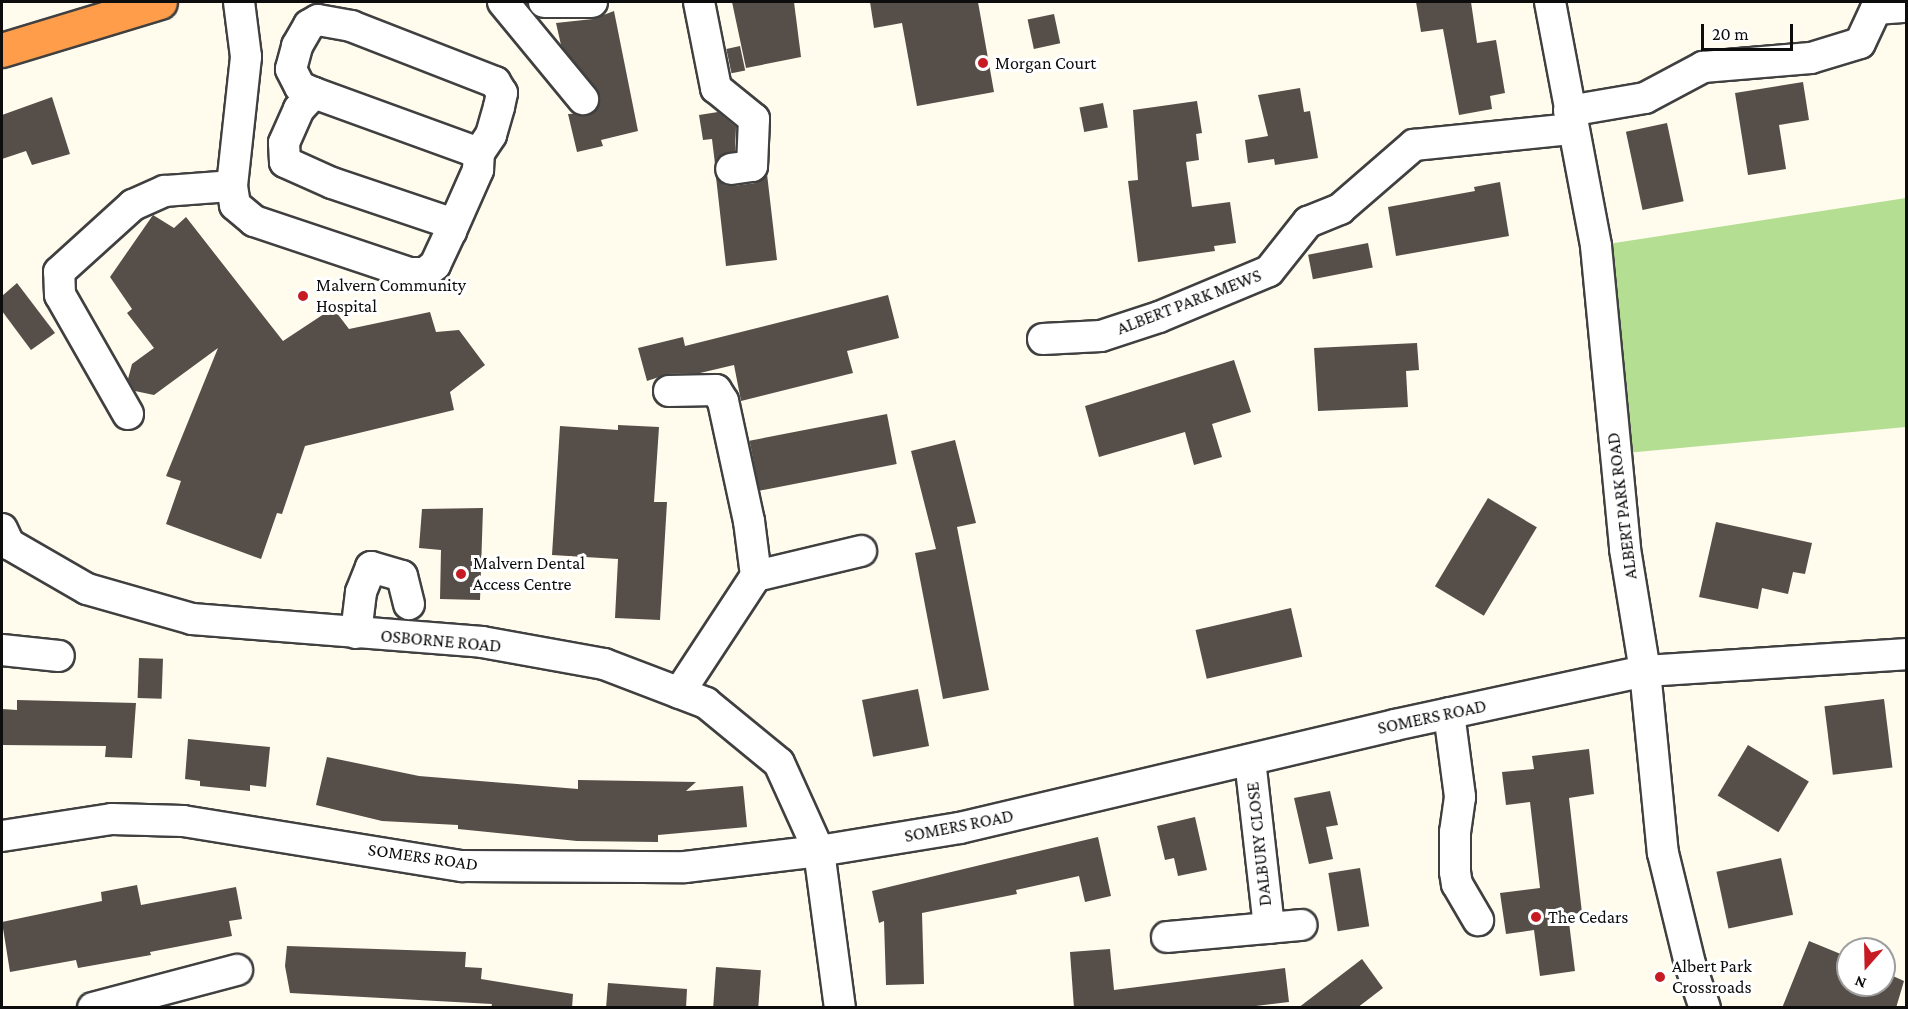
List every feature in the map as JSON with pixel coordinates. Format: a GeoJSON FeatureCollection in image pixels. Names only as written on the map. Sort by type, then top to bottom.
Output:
{"type":"FeatureCollection","features":[{"type":"Feature","properties":{"kind":"highway"},"geometry":{"type":"LineString","coordinates":[[2,50],[160,2]]}},
{"type":"Feature","properties":{"kind":"street"},"geometry":{"type":"LineString","coordinates":[[239,2],[246,57],[232,186],[235,205],[254,221],[409,273],[425,273],[435,265],[478,171],[479,153],[491,135],[502,93],[495,82],[351,26],[318,20],[309,25],[297,46],[291,69],[300,87],[479,153]]}},
{"type":"Feature","properties":{"kind":"street"},"geometry":{"type":"LineString","coordinates":[[503,2],[584,99]]}},
{"type":"Feature","properties":{"kind":"street"},"geometry":{"type":"LineString","coordinates":[[544,2],[592,2]]}},
{"type":"Feature","properties":{"kind":"street"},"geometry":{"type":"LineString","coordinates":[[699,2],[716,88],[754,119],[752,166],[731,169]]}},
{"type":"Feature","properties":{"kind":"street","name":"ALBERT PARK ROAD"},"geometry":{"type":"LineString","coordinates":[[1550,2],[1596,246],[1625,549],[1645,671],[1663,854],[1690,964],[1705,1008]]}},
{"type":"Feature","properties":{"kind":"street","name":"ALBERT PARK MEWS"},"geometry":{"type":"LineString","coordinates":[[1043,339],[1101,336],[1159,317],[1269,271],[1308,222],[1340,209],[1414,145],[1571,120],[1645,98],[1703,68],[1811,58],[1860,43],[1876,9],[1899,8]]}},
{"type":"Feature","properties":{"kind":"street"},"geometry":{"type":"LineString","coordinates":[[314,93],[299,109],[284,143],[285,162],[332,183],[445,220],[451,231]]}},
{"type":"Feature","properties":{"kind":"street"},"geometry":{"type":"LineString","coordinates":[[128,414],[60,295],[59,272],[133,205],[165,191],[232,186]]}},
{"type":"Feature","properties":{"kind":"street"},"geometry":{"type":"LineString","coordinates":[[669,391],[716,390],[723,401],[749,521],[756,576],[679,693]]}},
{"type":"Feature","properties":{"kind":"street","name":"OSBORNE ROAD"},"geometry":{"type":"LineString","coordinates":[[2,529],[9,544],[87,590],[192,619],[482,642],[604,664],[706,703],[779,763],[819,851],[840,1008]]}},
{"type":"Feature","properties":{"kind":"street"},"geometry":{"type":"LineString","coordinates":[[756,576],[861,551]]}},
{"type":"Feature","properties":{"kind":"street"},"geometry":{"type":"LineString","coordinates":[[356,633],[361,592],[371,567],[402,576],[409,604]]}},
{"type":"Feature","properties":{"kind":"street"},"geometry":{"type":"LineString","coordinates":[[2,650],[59,656]]}},
{"type":"Feature","properties":{"kind":"street","name":"SOMERS ROAD"},"geometry":{"type":"LineString","coordinates":[[2,836],[112,819],[183,821],[462,866],[685,867],[819,851],[960,828],[1449,713],[1645,671],[1906,654]]}},
{"type":"Feature","properties":{"kind":"street"},"geometry":{"type":"LineString","coordinates":[[1449,713],[1461,797],[1453,854],[1455,872],[1457,884],[1478,920]]}},
{"type":"Feature","properties":{"kind":"street","name":"DALBURY CLOSE"},"geometry":{"type":"LineString","coordinates":[[1250,760],[1269,928]]}},
{"type":"Feature","properties":{"kind":"street","name":"DALBURY CLOSE"},"geometry":{"type":"LineString","coordinates":[[1167,938],[1301,925]]}},
{"type":"Feature","properties":{"kind":"street"},"geometry":{"type":"LineString","coordinates":[[93,1008],[237,970]]}},
{"type":"Feature","properties":{"kind":"green space"},"geometry":{"type":"Polygon","coordinates":[[[1906,198],[1906,427],[1626,453],[1608,244],[1906,198]]]}},
{"type":"Feature","properties":{"kind":"building"},"geometry":{"type":"Polygon","coordinates":[[[732,2],[794,2],[801,57],[746,68],[732,2]]]}},
{"type":"Feature","properties":{"kind":"building","name":"Morgan Court"},"geometry":{"type":"Polygon","coordinates":[[[870,2],[978,2],[994,92],[917,106],[902,23],[874,28],[870,2]]]}},
{"type":"Feature","properties":{"kind":"building"},"geometry":{"type":"Polygon","coordinates":[[[1416,2],[1471,2],[1477,43],[1496,40],[1505,93],[1490,96],[1492,109],[1459,115],[1443,29],[1421,32],[1416,2]]]}},
{"type":"Feature","properties":{"kind":"building"},"geometry":{"type":"Polygon","coordinates":[[[614,11],[638,131],[601,140],[603,146],[577,152],[568,114],[593,113],[600,97],[561,45],[556,23],[593,19],[614,11]]]}},
{"type":"Feature","properties":{"kind":"building"},"geometry":{"type":"Polygon","coordinates":[[[1054,14],[1060,43],[1034,49],[1028,20],[1054,14]]]}},
{"type":"Feature","properties":{"kind":"building"},"geometry":{"type":"Polygon","coordinates":[[[740,46],[745,70],[732,73],[726,49],[740,46]]]}},
{"type":"Feature","properties":{"kind":"building"},"geometry":{"type":"Polygon","coordinates":[[[1803,82],[1809,120],[1779,125],[1786,169],[1748,175],[1735,93],[1803,82]]]}},
{"type":"Feature","properties":{"kind":"building"},"geometry":{"type":"Polygon","coordinates":[[[1300,88],[1304,112],[1310,111],[1318,158],[1275,165],[1274,159],[1248,163],[1245,140],[1268,136],[1258,95],[1300,88]]]}},
{"type":"Feature","properties":{"kind":"building"},"geometry":{"type":"Polygon","coordinates":[[[52,97],[70,154],[32,165],[26,151],[2,159],[2,115],[52,97]]]}},
{"type":"Feature","properties":{"kind":"building"},"geometry":{"type":"Polygon","coordinates":[[[1197,101],[1202,133],[1196,134],[1199,160],[1186,162],[1192,207],[1230,202],[1236,243],[1214,246],[1215,251],[1138,262],[1128,181],[1138,180],[1133,110],[1197,101]]]}},
{"type":"Feature","properties":{"kind":"building"},"geometry":{"type":"Polygon","coordinates":[[[1103,103],[1108,128],[1084,132],[1079,108],[1103,103]]]}},
{"type":"Feature","properties":{"kind":"building"},"geometry":{"type":"Polygon","coordinates":[[[718,112],[736,127],[735,151],[721,155],[715,164],[712,139],[703,140],[699,115],[718,112]]]}},
{"type":"Feature","properties":{"kind":"building"},"geometry":{"type":"Polygon","coordinates":[[[1667,123],[1684,201],[1643,210],[1626,132],[1667,123]]]}},
{"type":"Feature","properties":{"kind":"building"},"geometry":{"type":"Polygon","coordinates":[[[767,174],[777,260],[726,266],[716,177],[724,185],[733,186],[755,183],[767,174]]]}},
{"type":"Feature","properties":{"kind":"building"},"geometry":{"type":"Polygon","coordinates":[[[1500,182],[1509,236],[1396,256],[1388,207],[1475,191],[1474,187],[1500,182]]]}},
{"type":"Feature","properties":{"kind":"building","name":"Malvern Community Hospital"},"geometry":{"type":"Polygon","coordinates":[[[153,215],[174,228],[186,217],[283,341],[333,308],[349,329],[430,312],[436,332],[459,330],[485,365],[450,392],[454,410],[305,446],[282,514],[277,513],[261,559],[166,524],[181,481],[166,476],[218,348],[154,395],[135,391],[128,379],[132,364],[154,348],[127,313],[132,309],[110,277],[153,215]]]}},
{"type":"Feature","properties":{"kind":"building"},"geometry":{"type":"Polygon","coordinates":[[[1368,243],[1373,268],[1313,279],[1308,255],[1368,243]]]}},
{"type":"Feature","properties":{"kind":"building"},"geometry":{"type":"Polygon","coordinates":[[[17,283],[55,333],[31,350],[2,311],[2,296],[17,283]]]}},
{"type":"Feature","properties":{"kind":"building"},"geometry":{"type":"Polygon","coordinates":[[[888,295],[899,338],[847,351],[853,373],[741,401],[734,365],[700,373],[668,374],[647,381],[638,348],[683,337],[685,346],[888,295]]]}},
{"type":"Feature","properties":{"kind":"building"},"geometry":{"type":"Polygon","coordinates":[[[1417,343],[1419,370],[1406,371],[1408,407],[1318,411],[1314,348],[1417,343]]]}},
{"type":"Feature","properties":{"kind":"building"},"geometry":{"type":"Polygon","coordinates":[[[1234,360],[1251,412],[1212,424],[1222,457],[1194,465],[1185,432],[1099,457],[1085,406],[1234,360]]]}},
{"type":"Feature","properties":{"kind":"building"},"geometry":{"type":"Polygon","coordinates":[[[887,414],[897,464],[759,491],[750,441],[887,414]]]}},
{"type":"Feature","properties":{"kind":"building"},"geometry":{"type":"Polygon","coordinates":[[[618,425],[659,427],[654,502],[667,502],[660,620],[615,618],[618,559],[552,555],[560,426],[618,430],[618,425]]]}},
{"type":"Feature","properties":{"kind":"building"},"geometry":{"type":"Polygon","coordinates":[[[955,440],[976,523],[957,527],[989,690],[943,699],[915,553],[936,549],[911,451],[955,440]]]}},
{"type":"Feature","properties":{"kind":"building"},"geometry":{"type":"Polygon","coordinates":[[[1488,498],[1537,527],[1484,616],[1435,586],[1488,498]]]}},
{"type":"Feature","properties":{"kind":"building","name":"Malvern Dental Access Centre"},"geometry":{"type":"Polygon","coordinates":[[[483,508],[480,600],[440,599],[441,550],[419,548],[422,509],[483,508]]]}},
{"type":"Feature","properties":{"kind":"building"},"geometry":{"type":"Polygon","coordinates":[[[1716,522],[1812,543],[1805,574],[1793,572],[1788,594],[1762,588],[1758,609],[1699,597],[1716,522]]]}},
{"type":"Feature","properties":{"kind":"building"},"geometry":{"type":"Polygon","coordinates":[[[1291,608],[1302,657],[1207,679],[1196,630],[1291,608]]]}},
{"type":"Feature","properties":{"kind":"building"},"geometry":{"type":"Polygon","coordinates":[[[139,658],[163,659],[162,699],[138,698],[139,658]]]}},
{"type":"Feature","properties":{"kind":"building"},"geometry":{"type":"Polygon","coordinates":[[[918,689],[929,746],[873,757],[862,700],[918,689]]]}},
{"type":"Feature","properties":{"kind":"building"},"geometry":{"type":"Polygon","coordinates":[[[1884,699],[1892,767],[1833,775],[1824,706],[1884,699]]]}},
{"type":"Feature","properties":{"kind":"building"},"geometry":{"type":"Polygon","coordinates":[[[17,700],[136,703],[132,758],[105,757],[106,746],[2,745],[2,709],[17,710],[17,700]]]}},
{"type":"Feature","properties":{"kind":"building"},"geometry":{"type":"Polygon","coordinates":[[[188,739],[270,747],[266,787],[250,785],[250,791],[200,786],[200,781],[185,779],[188,739]]]}},
{"type":"Feature","properties":{"kind":"building"},"geometry":{"type":"Polygon","coordinates":[[[1748,745],[1809,782],[1778,832],[1718,796],[1748,745]]]}},
{"type":"Feature","properties":{"kind":"building"},"geometry":{"type":"Polygon","coordinates":[[[1589,749],[1594,794],[1569,798],[1582,913],[1568,914],[1575,971],[1540,976],[1534,930],[1506,934],[1500,893],[1540,888],[1530,802],[1506,805],[1502,772],[1534,769],[1532,756],[1589,749]]]}},
{"type":"Feature","properties":{"kind":"building"},"geometry":{"type":"Polygon","coordinates":[[[327,757],[419,776],[578,789],[578,780],[696,782],[686,791],[743,786],[747,827],[658,835],[658,842],[577,841],[458,829],[458,825],[382,821],[316,805],[327,757]]]}},
{"type":"Feature","properties":{"kind":"building"},"geometry":{"type":"Polygon","coordinates":[[[1330,791],[1338,825],[1326,827],[1333,859],[1309,864],[1294,798],[1330,791]]]}},
{"type":"Feature","properties":{"kind":"building"},"geometry":{"type":"Polygon","coordinates":[[[1195,817],[1207,870],[1178,876],[1174,858],[1165,860],[1157,826],[1195,817]]]}},
{"type":"Feature","properties":{"kind":"building"},"geometry":{"type":"Polygon","coordinates":[[[1098,837],[1111,896],[1085,902],[1079,876],[1016,890],[1017,894],[922,913],[924,984],[886,985],[884,921],[879,923],[872,891],[1098,837]]]}},
{"type":"Feature","properties":{"kind":"building"},"geometry":{"type":"Polygon","coordinates":[[[1781,858],[1793,915],[1729,928],[1716,872],[1781,858]]]}},
{"type":"Feature","properties":{"kind":"building"},"geometry":{"type":"Polygon","coordinates":[[[1360,868],[1369,926],[1338,931],[1328,873],[1360,868]]]}},
{"type":"Feature","properties":{"kind":"building"},"geometry":{"type":"Polygon","coordinates":[[[137,885],[141,905],[236,887],[242,919],[229,921],[232,936],[150,952],[151,955],[78,968],[76,960],[10,972],[2,922],[102,901],[101,892],[137,885]]]}},
{"type":"Feature","properties":{"kind":"building"},"geometry":{"type":"Polygon","coordinates":[[[1809,941],[1836,952],[1836,997],[1896,997],[1896,977],[1904,981],[1896,1008],[1782,1008],[1809,941]]]}},
{"type":"Feature","properties":{"kind":"building"},"geometry":{"type":"Polygon","coordinates":[[[287,946],[466,952],[465,967],[482,968],[481,979],[573,994],[572,1008],[491,1008],[492,1004],[290,993],[285,966],[287,946]]]}},
{"type":"Feature","properties":{"kind":"building"},"geometry":{"type":"Polygon","coordinates":[[[1110,949],[1114,990],[1285,968],[1289,1002],[1240,1008],[1074,1008],[1070,952],[1110,949]]]}},
{"type":"Feature","properties":{"kind":"building"},"geometry":{"type":"Polygon","coordinates":[[[1362,959],[1383,988],[1357,1008],[1298,1008],[1362,959]]]}},
{"type":"Feature","properties":{"kind":"building"},"geometry":{"type":"Polygon","coordinates":[[[716,967],[761,970],[758,1008],[713,1008],[716,967]]]}},
{"type":"Feature","properties":{"kind":"building"},"geometry":{"type":"Polygon","coordinates":[[[608,983],[687,989],[686,1008],[606,1008],[608,983]]]}},
{"type":"Feature","properties":{"kind":"place","name":"Morgan Court"},"geometry":{"type":"Point","coordinates":[983,63]}},
{"type":"Feature","properties":{"kind":"place","name":"Malvern Community Hospital"},"geometry":{"type":"Point","coordinates":[303,296]}},
{"type":"Feature","properties":{"kind":"place","name":"Malvern Dental Access Centre"},"geometry":{"type":"Point","coordinates":[461,574]}},
{"type":"Feature","properties":{"kind":"place","name":"The Cedars"},"geometry":{"type":"Point","coordinates":[1536,917]}},
{"type":"Feature","properties":{"kind":"place","name":"Albert Park Crossroads"},"geometry":{"type":"Point","coordinates":[1660,977]}}]}
